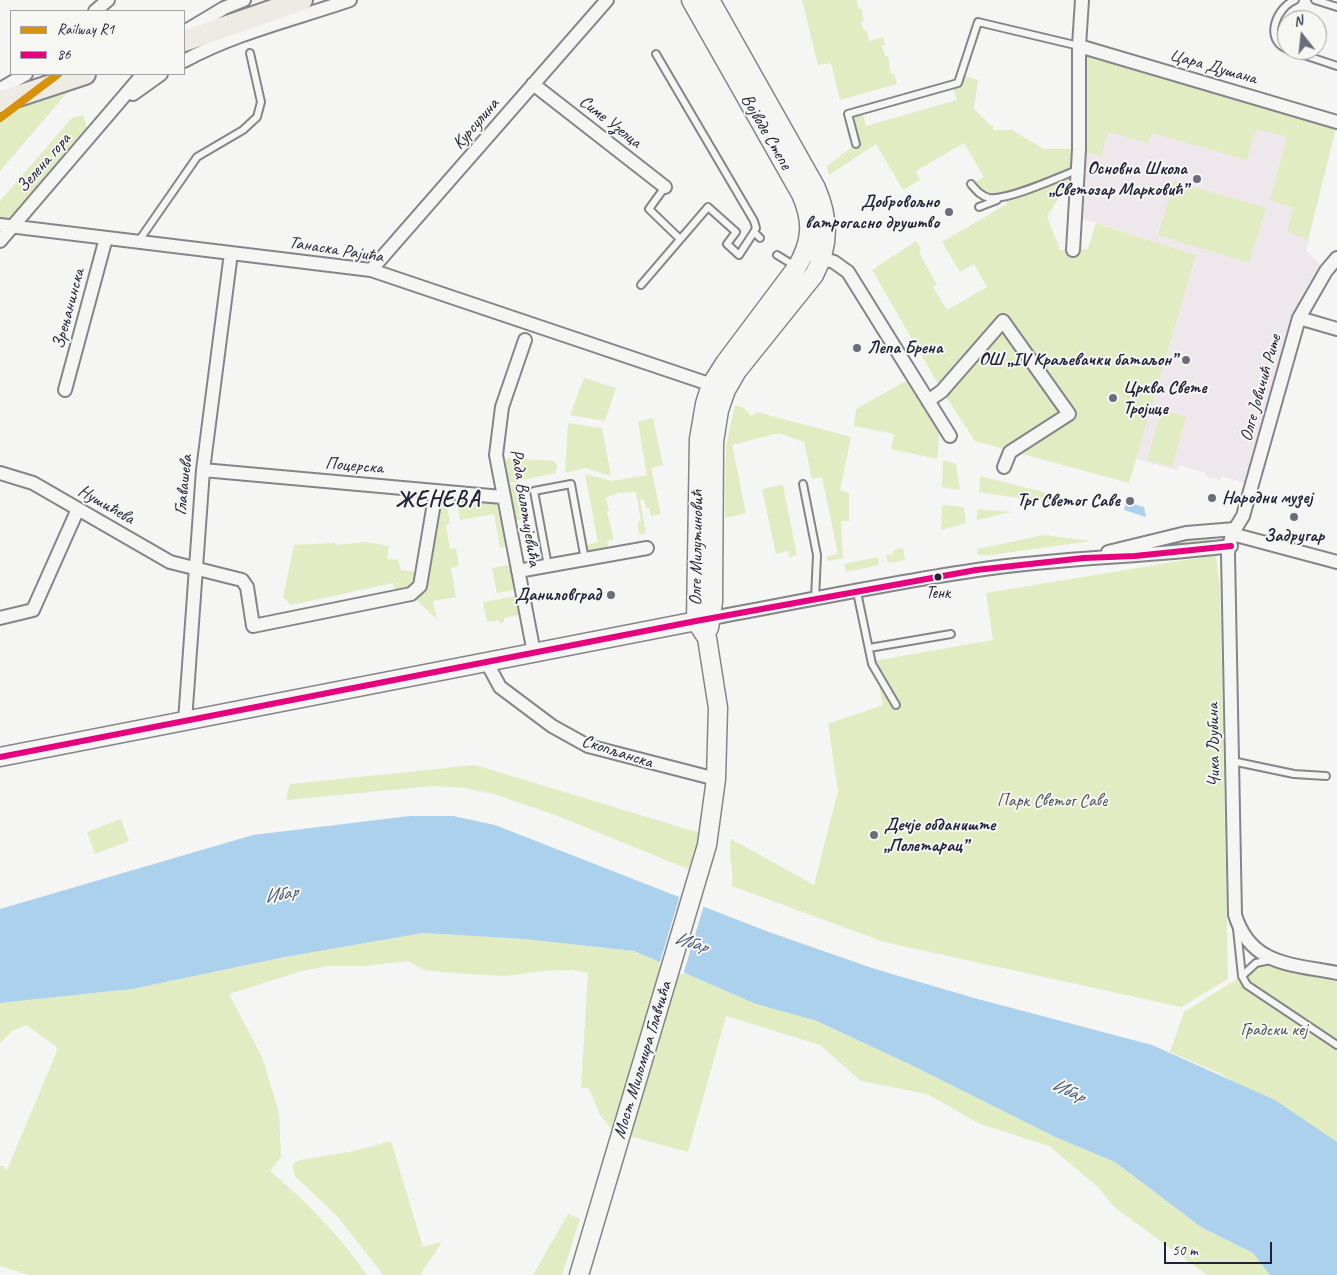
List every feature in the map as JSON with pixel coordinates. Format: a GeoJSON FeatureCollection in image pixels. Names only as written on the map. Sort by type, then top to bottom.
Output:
{"type":"FeatureCollection","features":[{"type":"Feature","properties":{"kind":"main road"},"geometry":{"type":"LineString","coordinates":[[185,41],[302,0]]}},
{"type":"Feature","properties":{"kind":"main road"},"geometry":{"type":"LineString","coordinates":[[2,94],[81,75]]}},
{"type":"Feature","properties":{"kind":"street"},"geometry":{"type":"LineString","coordinates":[[96,10],[108,0]]}},
{"type":"Feature","properties":{"kind":"street"},"geometry":{"type":"LineString","coordinates":[[185,31],[224,8],[244,0]]}},
{"type":"Feature","properties":{"kind":"street"},"geometry":{"type":"LineString","coordinates":[[185,61],[237,38],[350,0]]}},
{"type":"Feature","properties":{"kind":"street","name":"Курсулина"},"geometry":{"type":"LineString","coordinates":[[371,270],[607,0]]}},
{"type":"Feature","properties":{"kind":"street","name":"Војводе Степе"},"geometry":{"type":"LineString","coordinates":[[692,0],[801,194],[808,212],[810,230],[801,260]]}},
{"type":"Feature","properties":{"kind":"street","name":"Војводе Степе"},"geometry":{"type":"LineString","coordinates":[[710,0],[816,188],[827,225],[823,259]]}},
{"type":"Feature","properties":{"kind":"street"},"geometry":{"type":"LineString","coordinates":[[1073,250],[1078,170],[1079,46],[1082,0]]}},
{"type":"Feature","properties":{"kind":"street","name":"Цара Душана"},"geometry":{"type":"LineString","coordinates":[[1079,46],[1337,122]]}},
{"type":"Feature","properties":{"kind":"street"},"geometry":{"type":"LineString","coordinates":[[2,94],[25,75]]}},
{"type":"Feature","properties":{"kind":"street","name":"Зелена гора"},"geometry":{"type":"LineString","coordinates":[[0,241],[6,226],[142,75]]}},
{"type":"Feature","properties":{"kind":"street","name":"Зелена гора"},"geometry":{"type":"LineString","coordinates":[[115,107],[160,75]]}},
{"type":"Feature","properties":{"kind":"street","name":"Симе Узелца"},"geometry":{"type":"LineString","coordinates":[[534,84],[665,187]]}},
{"type":"Feature","properties":{"kind":"street","name":"Танаска Рајића"},"geometry":{"type":"LineString","coordinates":[[6,226],[371,270],[719,388]]}},
{"type":"Feature","properties":{"kind":"street","name":"Зрењанинска"},"geometry":{"type":"LineString","coordinates":[[65,390],[106,238]]}},
{"type":"Feature","properties":{"kind":"street","name":"Главашева"},"geometry":{"type":"LineString","coordinates":[[185,721],[202,470],[231,253]]}},
{"type":"Feature","properties":{"kind":"street","name":"Олге Јовичић Рите"},"geometry":{"type":"LineString","coordinates":[[1232,537],[1243,516],[1299,318],[1326,271],[1337,258]]}},
{"type":"Feature","properties":{"kind":"street"},"geometry":{"type":"LineString","coordinates":[[801,260],[823,259],[834,262],[848,272],[950,436]]}},
{"type":"Feature","properties":{"kind":"street","name":"Олге Милутиновић"},"geometry":{"type":"LineString","coordinates":[[719,388],[738,371],[809,282],[823,259]]}},
{"type":"Feature","properties":{"kind":"street","name":"Олге Милутиновић"},"geometry":{"type":"LineString","coordinates":[[716,779],[718,708],[704,620],[714,442],[719,410],[719,388],[725,363],[801,260]]}},
{"type":"Feature","properties":{"kind":"street"},"geometry":{"type":"LineString","coordinates":[[1299,318],[1337,329]]}},
{"type":"Feature","properties":{"kind":"street"},"geometry":{"type":"LineString","coordinates":[[928,401],[942,391],[1004,321],[1069,414],[1010,452],[1004,467]]}},
{"type":"Feature","properties":{"kind":"street","name":"Рада Вилотијевића"},"geometry":{"type":"LineString","coordinates":[[525,340],[502,407],[496,455],[502,497],[534,653]]}},
{"type":"Feature","properties":{"kind":"street","name":"Поцерска"},"geometry":{"type":"LineString","coordinates":[[202,470],[502,497]]}},
{"type":"Feature","properties":{"kind":"street","name":"Нушићева"},"geometry":{"type":"LineString","coordinates":[[0,473],[33,483],[170,562],[242,580],[247,587],[254,626],[411,594],[420,586],[436,491]]}},
{"type":"Feature","properties":{"kind":"street"},"geometry":{"type":"LineString","coordinates":[[0,618],[33,610],[78,509]]}},
{"type":"Feature","properties":{"kind":"street"},"geometry":{"type":"LineString","coordinates":[[1084,558],[1186,533],[1232,537],[1337,562]]}},
{"type":"Feature","properties":{"kind":"street"},"geometry":{"type":"LineString","coordinates":[[0,757],[704,620],[976,570],[1084,558],[1135,556],[1232,537]]}},
{"type":"Feature","properties":{"kind":"street","name":"Чика Љубина"},"geometry":{"type":"LineString","coordinates":[[1232,537],[1228,553],[1235,915],[1246,940],[1255,950],[1274,960]]}},
{"type":"Feature","properties":{"kind":"street"},"geometry":{"type":"LineString","coordinates":[[518,572],[647,548]]}},
{"type":"Feature","properties":{"kind":"street","name":"Скопљанска"},"geometry":{"type":"LineString","coordinates":[[487,663],[500,687],[552,726],[588,746],[716,779]]}},
{"type":"Feature","properties":{"kind":"street","name":"Мост Миломира Главчића"},"geometry":{"type":"LineString","coordinates":[[579,1275],[707,845],[716,779]]}},
{"type":"Feature","properties":{"kind":"street"},"geometry":{"type":"LineString","coordinates":[[1274,960],[1337,973]]}},
{"type":"Feature","properties":{"kind":"lane"},"geometry":{"type":"LineString","coordinates":[[1283,10],[1296,0]]}},
{"type":"Feature","properties":{"kind":"lane"},"geometry":{"type":"LineString","coordinates":[[1314,0],[1337,7]]}},
{"type":"Feature","properties":{"kind":"lane"},"geometry":{"type":"LineString","coordinates":[[1277,20],[1274,31],[1277,38]]}},
{"type":"Feature","properties":{"kind":"lane"},"geometry":{"type":"LineString","coordinates":[[856,144],[848,114],[958,83],[978,22],[1079,46]]}},
{"type":"Feature","properties":{"kind":"lane"},"geometry":{"type":"LineString","coordinates":[[138,242],[197,157],[243,130],[257,117],[261,102],[250,53]]}},
{"type":"Feature","properties":{"kind":"lane"},"geometry":{"type":"LineString","coordinates":[[641,286],[708,207],[736,232],[727,244],[739,255],[756,228],[754,221],[656,54]]}},
{"type":"Feature","properties":{"kind":"lane"},"geometry":{"type":"LineString","coordinates":[[1319,60],[1337,66]]}},
{"type":"Feature","properties":{"kind":"lane"},"geometry":{"type":"LineString","coordinates":[[979,207],[1078,170]]}},
{"type":"Feature","properties":{"kind":"lane"},"geometry":{"type":"LineString","coordinates":[[972,184],[984,196],[992,198],[1005,197]]}},
{"type":"Feature","properties":{"kind":"lane"},"geometry":{"type":"LineString","coordinates":[[665,187],[649,209],[680,239]]}},
{"type":"Feature","properties":{"kind":"lane"},"geometry":{"type":"LineString","coordinates":[[754,232],[760,238]]}},
{"type":"Feature","properties":{"kind":"lane"},"geometry":{"type":"LineString","coordinates":[[777,255],[801,260]]}},
{"type":"Feature","properties":{"kind":"lane"},"geometry":{"type":"LineString","coordinates":[[548,566],[534,491],[571,484],[584,560]]}},
{"type":"Feature","properties":{"kind":"lane"},"geometry":{"type":"LineString","coordinates":[[803,484],[817,555],[815,599]]}},
{"type":"Feature","properties":{"kind":"lane"},"geometry":{"type":"LineString","coordinates":[[857,592],[872,664],[896,705]]}},
{"type":"Feature","properties":{"kind":"lane"},"geometry":{"type":"LineString","coordinates":[[869,648],[951,634]]}},
{"type":"Feature","properties":{"kind":"lane"},"geometry":{"type":"LineString","coordinates":[[1232,761],[1294,774],[1326,776]]}},
{"type":"Feature","properties":{"kind":"lane"},"geometry":{"type":"LineString","coordinates":[[1235,915],[1242,976],[1253,990],[1335,1043]]}},
{"type":"Feature","properties":{"kind":"lane"},"geometry":{"type":"LineString","coordinates":[[1242,976],[1256,962],[1274,960]]}},
{"type":"Feature","properties":{"kind":"shaded area"},"geometry":{"type":"Polygon","coordinates":[[[1079,46],[1337,124],[1306,250],[1326,271],[1299,318],[1252,485],[1221,476],[1220,480],[1205,476],[1206,473],[1179,465],[1177,470],[1136,459],[1196,255],[1075,216],[1079,46]]]}},
{"type":"Feature","properties":{"kind":"green space"},"geometry":{"type":"Polygon","coordinates":[[[802,0],[857,0],[858,9],[861,8],[864,21],[861,22],[870,41],[883,37],[885,45],[882,46],[885,56],[888,56],[891,74],[894,74],[897,84],[840,100],[831,63],[818,65],[802,0]]]}},
{"type":"Feature","properties":{"kind":"green space"},"geometry":{"type":"Polygon","coordinates":[[[1079,46],[1337,124],[1308,239],[1287,232],[1293,208],[1270,200],[1287,137],[1256,129],[1247,160],[1152,133],[1148,143],[1108,132],[1101,156],[1079,150],[1077,170],[1047,216],[1060,250],[1088,249],[1096,223],[1196,255],[1129,483],[975,441],[942,391],[872,270],[916,241],[921,249],[919,252],[937,285],[933,287],[947,310],[987,287],[974,264],[960,272],[942,242],[1007,204],[1005,197],[992,198],[971,184],[984,177],[964,143],[916,171],[920,180],[903,190],[876,144],[829,175],[827,166],[856,144],[848,114],[862,110],[866,126],[957,100],[952,85],[958,83],[964,69],[966,76],[978,80],[974,109],[990,125],[993,125],[993,130],[1012,130],[1044,149],[1078,149],[1079,46]]]}},
{"type":"Feature","properties":{"kind":"green space"},"geometry":{"type":"Polygon","coordinates":[[[72,87],[0,171],[0,118],[17,105],[72,87]]]}},
{"type":"Feature","properties":{"kind":"green space"},"geometry":{"type":"Polygon","coordinates":[[[83,115],[90,136],[12,227],[0,225],[0,201],[72,118],[83,115]]]}},
{"type":"Feature","properties":{"kind":"green space"},"geometry":{"type":"Polygon","coordinates":[[[1174,181],[1266,208],[1249,263],[1158,235],[1174,181]]]}},
{"type":"Feature","properties":{"kind":"green space"},"geometry":{"type":"Polygon","coordinates":[[[913,377],[931,407],[938,424],[939,445],[937,459],[891,449],[894,434],[854,426],[856,409],[913,377]]]}},
{"type":"Feature","properties":{"kind":"green space"},"geometry":{"type":"Polygon","coordinates":[[[584,378],[616,388],[605,421],[570,415],[584,378]]]}},
{"type":"Feature","properties":{"kind":"green space"},"geometry":{"type":"Polygon","coordinates":[[[735,405],[744,408],[751,416],[757,412],[851,437],[840,490],[849,493],[849,521],[841,521],[843,558],[827,561],[827,556],[838,554],[822,477],[812,479],[804,442],[779,433],[732,445],[746,513],[725,518],[726,446],[735,405]]]}},
{"type":"Feature","properties":{"kind":"green space"},"geometry":{"type":"Polygon","coordinates":[[[1161,410],[1186,417],[1172,467],[1147,460],[1161,410]]]}},
{"type":"Feature","properties":{"kind":"green space"},"geometry":{"type":"Polygon","coordinates":[[[653,418],[663,465],[651,468],[661,514],[651,516],[649,508],[646,508],[644,499],[640,500],[646,533],[639,535],[638,522],[641,521],[636,492],[618,493],[606,498],[609,511],[607,512],[614,539],[607,541],[609,551],[590,553],[587,545],[598,542],[585,474],[612,481],[647,475],[638,422],[653,418]]]}},
{"type":"Feature","properties":{"kind":"green space"},"geometry":{"type":"Polygon","coordinates":[[[568,423],[602,428],[611,476],[585,468],[565,473],[568,423]]]}},
{"type":"Feature","properties":{"kind":"green space"},"geometry":{"type":"Polygon","coordinates":[[[508,458],[554,461],[557,465],[556,473],[509,483],[504,463],[508,458]]]}},
{"type":"Feature","properties":{"kind":"green space"},"geometry":{"type":"Polygon","coordinates":[[[943,460],[956,464],[960,490],[942,487],[943,460]]]}},
{"type":"Feature","properties":{"kind":"green space"},"geometry":{"type":"Polygon","coordinates":[[[980,476],[1070,499],[1063,505],[979,492],[980,476]]]}},
{"type":"Feature","properties":{"kind":"green space"},"geometry":{"type":"Polygon","coordinates":[[[517,484],[524,519],[507,522],[501,487],[517,484]]]}},
{"type":"Feature","properties":{"kind":"green space"},"geometry":{"type":"Polygon","coordinates":[[[783,485],[797,555],[789,557],[788,551],[776,554],[762,489],[783,485]]]}},
{"type":"Feature","properties":{"kind":"green space"},"geometry":{"type":"Polygon","coordinates":[[[456,498],[496,503],[507,546],[500,548],[494,514],[460,520],[456,498]]]}},
{"type":"Feature","properties":{"kind":"green space"},"geometry":{"type":"Polygon","coordinates":[[[446,501],[450,522],[446,526],[450,549],[456,548],[459,566],[451,568],[456,597],[433,601],[437,619],[414,598],[396,593],[393,583],[291,605],[283,597],[294,545],[335,543],[336,545],[366,542],[389,546],[387,559],[398,560],[401,570],[421,572],[439,504],[446,501]]]}},
{"type":"Feature","properties":{"kind":"green space"},"geometry":{"type":"Polygon","coordinates":[[[942,505],[964,507],[966,523],[941,530],[942,505]]]}},
{"type":"Feature","properties":{"kind":"green space"},"geometry":{"type":"Polygon","coordinates":[[[977,509],[1011,512],[977,520],[977,509]]]}},
{"type":"Feature","properties":{"kind":"green space"},"geometry":{"type":"Polygon","coordinates":[[[1044,535],[1091,541],[991,555],[978,555],[977,549],[1044,535]]]}},
{"type":"Feature","properties":{"kind":"green space"},"geometry":{"type":"Polygon","coordinates":[[[1207,536],[1211,539],[1210,541],[1131,551],[1183,539],[1207,536]]]}},
{"type":"Feature","properties":{"kind":"green space"},"geometry":{"type":"Polygon","coordinates":[[[903,548],[905,560],[888,563],[886,555],[894,554],[894,550],[903,548]]]}},
{"type":"Feature","properties":{"kind":"green space","name":"Парк Светог Саве"},"geometry":{"type":"Polygon","coordinates":[[[1216,555],[1220,589],[1228,979],[1181,1007],[884,942],[732,886],[731,839],[814,885],[838,791],[828,724],[883,705],[874,661],[993,640],[986,593],[1216,555]]]}},
{"type":"Feature","properties":{"kind":"green space"},"geometry":{"type":"Polygon","coordinates":[[[878,557],[879,565],[846,572],[844,564],[878,557]]]}},
{"type":"Feature","properties":{"kind":"green space"},"geometry":{"type":"Polygon","coordinates":[[[511,564],[515,590],[497,593],[492,568],[511,564]]]}},
{"type":"Feature","properties":{"kind":"green space"},"geometry":{"type":"Polygon","coordinates":[[[516,596],[519,615],[504,618],[504,622],[500,623],[499,620],[487,622],[483,602],[516,596]]]}},
{"type":"Feature","properties":{"kind":"green space"},"geometry":{"type":"Polygon","coordinates":[[[475,765],[703,834],[693,871],[555,815],[494,794],[464,788],[432,786],[288,800],[286,798],[290,784],[475,765]]]}},
{"type":"Feature","properties":{"kind":"green space"},"geometry":{"type":"Polygon","coordinates":[[[121,819],[129,841],[95,854],[87,832],[121,819]]]}},
{"type":"Feature","properties":{"kind":"green space"},"geometry":{"type":"Polygon","coordinates":[[[423,933],[524,939],[634,951],[756,1004],[817,1021],[911,1065],[1055,1137],[1115,1162],[1201,1227],[1253,1253],[1270,1275],[1207,1275],[1114,1207],[1098,1187],[1049,1146],[980,1124],[927,1094],[861,1081],[820,1045],[726,1016],[688,1152],[614,1132],[600,1115],[589,1088],[581,1088],[588,973],[572,970],[543,971],[505,976],[453,973],[424,970],[408,961],[365,966],[329,966],[302,971],[229,994],[262,1057],[279,1113],[281,1157],[270,1171],[297,1194],[322,1220],[367,1275],[29,1275],[0,1266],[0,1166],[7,1170],[57,1051],[56,1046],[26,1025],[12,1031],[0,1043],[0,1003],[132,989],[285,957],[423,933]]]}},
{"type":"Feature","properties":{"kind":"green space","name":"Градски кеј"},"geometry":{"type":"Polygon","coordinates":[[[1262,961],[1337,971],[1337,1142],[1221,1074],[1170,1052],[1184,1012],[1242,976],[1262,961]]]}},
{"type":"Feature","properties":{"kind":"green space"},"geometry":{"type":"Polygon","coordinates":[[[391,1141],[423,1247],[442,1242],[420,1275],[383,1275],[338,1217],[295,1176],[293,1168],[294,1162],[301,1160],[354,1151],[391,1141]]]}},
{"type":"Feature","properties":{"kind":"green space"},"geometry":{"type":"Polygon","coordinates":[[[568,1214],[580,1219],[562,1275],[533,1275],[568,1214]]]}},
{"type":"Feature","properties":{"kind":"water"},"geometry":{"type":"Polygon","coordinates":[[[1126,502],[1144,507],[1146,517],[1124,510],[1126,502]]]}},
{"type":"Feature","properties":{"kind":"water","name":"Ибар"},"geometry":{"type":"Polygon","coordinates":[[[410,816],[453,816],[495,825],[766,931],[875,969],[974,998],[1152,1045],[1275,1100],[1337,1142],[1337,1275],[1270,1275],[1253,1253],[1201,1227],[1115,1162],[1055,1137],[911,1065],[817,1021],[756,1004],[634,951],[524,939],[423,933],[285,957],[132,989],[0,1003],[0,909],[253,835],[410,816]]]}},
{"type":"Feature","properties":{"kind":"pier"},"geometry":{"type":"Polygon","coordinates":[[[680,895],[704,905],[683,975],[659,965],[680,895]]]}},
{"type":"Feature","properties":{"kind":"rail line","name":"R1"},"geometry":{"type":"LineString","coordinates":[[0,118],[57,75]]}},
{"type":"Feature","properties":{"kind":"transit line","name":"86"},"geometry":{"type":"LineString","coordinates":[[0,757],[696,621],[976,570],[1084,558],[1135,556],[1231,546]]}},
{"type":"Feature","properties":{"kind":"place","name":"Основна Школа „Светозар Марковић”"},"geometry":{"type":"Point","coordinates":[1197,179]}},
{"type":"Feature","properties":{"kind":"place","name":"Добровољно ватрогасно друштво"},"geometry":{"type":"Point","coordinates":[949,212]}},
{"type":"Feature","properties":{"kind":"place","name":"Лепа Брена"},"geometry":{"type":"Point","coordinates":[857,348]}},
{"type":"Feature","properties":{"kind":"place","name":"ОШ „IV Краљевачки батаљон”"},"geometry":{"type":"Point","coordinates":[1186,360]}},
{"type":"Feature","properties":{"kind":"place","name":"Црква Свете Тројице"},"geometry":{"type":"Point","coordinates":[1113,398]}},
{"type":"Feature","properties":{"kind":"place","name":"Народни музеј"},"geometry":{"type":"Point","coordinates":[1212,498]}},
{"type":"Feature","properties":{"kind":"place","name":"Трг Светог Саве"},"geometry":{"type":"Point","coordinates":[1130,501]}},
{"type":"Feature","properties":{"kind":"place","name":"Задругар"},"geometry":{"type":"Point","coordinates":[1294,517]}},
{"type":"Feature","properties":{"kind":"place","name":"Тенк"},"geometry":{"type":"Point","coordinates":[938,577]}},
{"type":"Feature","properties":{"kind":"place","name":"Даниловград"},"geometry":{"type":"Point","coordinates":[611,595]}},
{"type":"Feature","properties":{"kind":"place","name":"Дечје обданиште „Полетарац”"},"geometry":{"type":"Point","coordinates":[874,835]}},
{"type":"Feature","properties":{"kind":"district","name":"ЖЕНЕВА"},"geometry":{"type":"Point","coordinates":[438,500]}}]}
